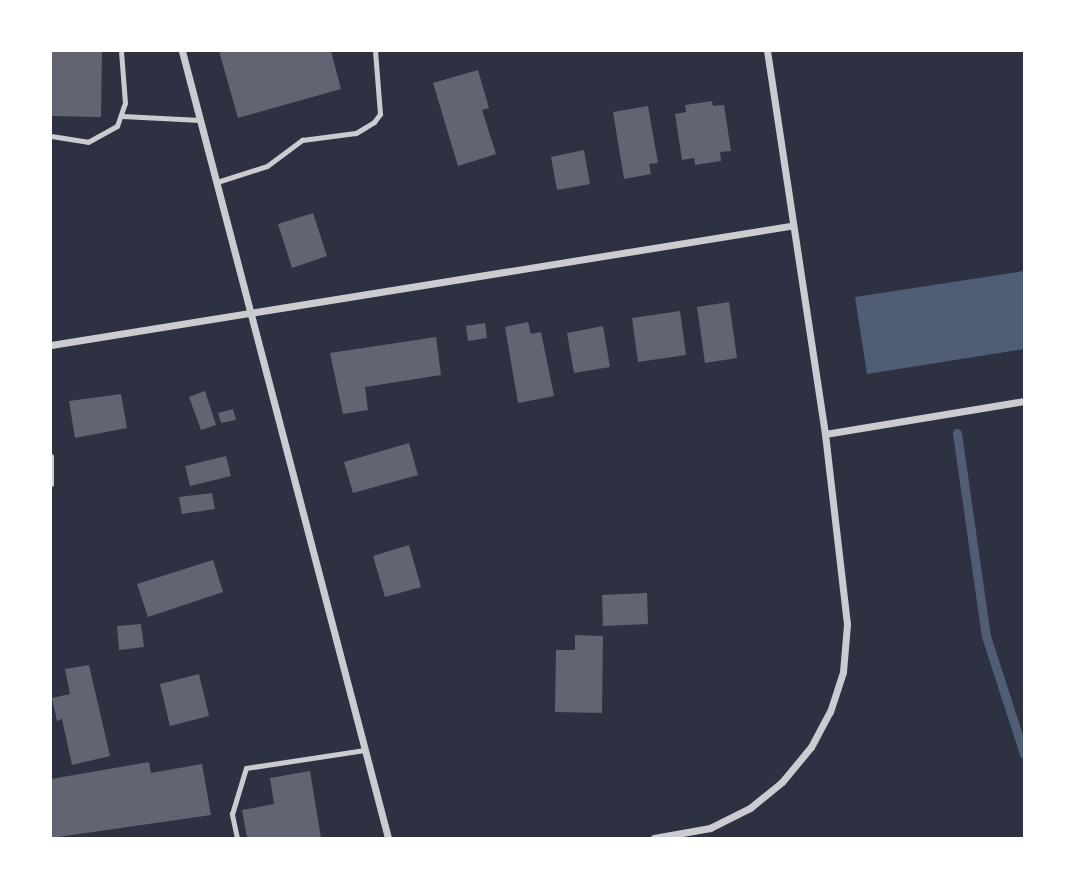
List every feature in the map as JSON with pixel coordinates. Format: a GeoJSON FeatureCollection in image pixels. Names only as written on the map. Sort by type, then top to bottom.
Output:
{"type":"FeatureCollection","features":[{"type":"Feature","properties":{"kind":"street"},"geometry":{"type":"LineString","coordinates":[[182,51],[388,838]]}},
{"type":"Feature","properties":{"kind":"street"},"geometry":{"type":"LineString","coordinates":[[654,838],[710,828],[750,808],[782,782],[811,747],[830,712],[843,673],[847,624],[825,434],[790,226],[767,51]]}},
{"type":"Feature","properties":{"kind":"street"},"geometry":{"type":"LineString","coordinates":[[51,345],[790,226]]}},
{"type":"Feature","properties":{"kind":"street"},"geometry":{"type":"LineString","coordinates":[[825,434],[1024,401]]}},
{"type":"Feature","properties":{"kind":"lane"},"geometry":{"type":"LineString","coordinates":[[51,135],[88,142],[117,126],[122,116],[121,51]]}},
{"type":"Feature","properties":{"kind":"lane"},"geometry":{"type":"LineString","coordinates":[[217,182],[267,166],[302,140],[356,133],[374,122],[380,114],[375,51]]}},
{"type":"Feature","properties":{"kind":"lane"},"geometry":{"type":"LineString","coordinates":[[122,116],[200,120]]}},
{"type":"Feature","properties":{"kind":"lane"},"geometry":{"type":"LineString","coordinates":[[51,456],[51,484]]}},
{"type":"Feature","properties":{"kind":"lane"},"geometry":{"type":"LineString","coordinates":[[237,838],[232,814],[246,768],[365,750]]}},
{"type":"Feature","properties":{"kind":"water"},"geometry":{"type":"Polygon","coordinates":[[[1024,271],[1024,349],[867,374],[855,297],[1024,271]]]}},
{"type":"Feature","properties":{"kind":"building"},"geometry":{"type":"Polygon","coordinates":[[[51,51],[102,51],[101,117],[51,116],[51,51]]]}},
{"type":"Feature","properties":{"kind":"building"},"geometry":{"type":"Polygon","coordinates":[[[219,51],[331,51],[341,89],[238,118],[219,51]]]}},
{"type":"Feature","properties":{"kind":"building"},"geometry":{"type":"Polygon","coordinates":[[[478,70],[489,108],[482,110],[496,154],[458,166],[433,83],[478,70]]]}},
{"type":"Feature","properties":{"kind":"building"},"geometry":{"type":"Polygon","coordinates":[[[712,101],[713,106],[724,105],[731,151],[720,152],[721,161],[695,165],[694,158],[682,160],[675,114],[686,112],[685,105],[712,101]]]}},
{"type":"Feature","properties":{"kind":"building"},"geometry":{"type":"Polygon","coordinates":[[[648,106],[658,163],[649,164],[651,174],[624,179],[613,112],[648,106]]]}},
{"type":"Feature","properties":{"kind":"building"},"geometry":{"type":"Polygon","coordinates":[[[584,150],[590,184],[557,190],[551,157],[584,150]]]}},
{"type":"Feature","properties":{"kind":"building"},"geometry":{"type":"Polygon","coordinates":[[[313,213],[327,256],[292,268],[278,224],[313,213]]]}},
{"type":"Feature","properties":{"kind":"building"},"geometry":{"type":"Polygon","coordinates":[[[729,302],[737,358],[705,363],[697,307],[729,302]]]}},
{"type":"Feature","properties":{"kind":"building"},"geometry":{"type":"Polygon","coordinates":[[[680,311],[686,355],[638,362],[632,318],[680,311]]]}},
{"type":"Feature","properties":{"kind":"building"},"geometry":{"type":"Polygon","coordinates":[[[528,322],[531,334],[541,332],[554,396],[518,403],[505,327],[528,322]]]}},
{"type":"Feature","properties":{"kind":"building"},"geometry":{"type":"Polygon","coordinates":[[[485,323],[487,338],[468,341],[466,326],[485,323]]]}},
{"type":"Feature","properties":{"kind":"building"},"geometry":{"type":"Polygon","coordinates":[[[603,326],[610,367],[574,373],[567,333],[603,326]]]}},
{"type":"Feature","properties":{"kind":"building"},"geometry":{"type":"Polygon","coordinates":[[[436,337],[441,375],[365,387],[368,410],[343,414],[330,353],[436,337]]]}},
{"type":"Feature","properties":{"kind":"building"},"geometry":{"type":"Polygon","coordinates":[[[205,391],[216,425],[201,430],[189,397],[205,391]]]}},
{"type":"Feature","properties":{"kind":"building"},"geometry":{"type":"Polygon","coordinates":[[[121,394],[127,428],[75,438],[69,401],[121,394]]]}},
{"type":"Feature","properties":{"kind":"building"},"geometry":{"type":"Polygon","coordinates":[[[233,409],[236,420],[221,423],[218,413],[233,409]]]}},
{"type":"Feature","properties":{"kind":"building"},"geometry":{"type":"Polygon","coordinates":[[[409,443],[418,475],[353,493],[344,462],[409,443]]]}},
{"type":"Feature","properties":{"kind":"building"},"geometry":{"type":"Polygon","coordinates":[[[226,456],[231,476],[190,486],[185,466],[226,456]]]}},
{"type":"Feature","properties":{"kind":"building"},"geometry":{"type":"Polygon","coordinates":[[[212,493],[215,509],[182,514],[179,497],[212,493]]]}},
{"type":"Feature","properties":{"kind":"building"},"geometry":{"type":"Polygon","coordinates":[[[409,545],[421,587],[385,597],[373,556],[409,545]]]}},
{"type":"Feature","properties":{"kind":"building"},"geometry":{"type":"Polygon","coordinates":[[[213,560],[223,592],[148,617],[137,584],[213,560]]]}},
{"type":"Feature","properties":{"kind":"building"},"geometry":{"type":"Polygon","coordinates":[[[647,593],[648,624],[603,626],[602,595],[647,593]]]}},
{"type":"Feature","properties":{"kind":"building"},"geometry":{"type":"Polygon","coordinates":[[[141,624],[144,647],[119,650],[117,626],[141,624]]]}},
{"type":"Feature","properties":{"kind":"building"},"geometry":{"type":"Polygon","coordinates":[[[575,635],[603,636],[602,713],[555,712],[556,650],[575,650],[575,635]]]}},
{"type":"Feature","properties":{"kind":"building"},"geometry":{"type":"Polygon","coordinates":[[[89,665],[110,756],[72,765],[62,719],[57,721],[52,698],[70,694],[65,669],[89,665]]]}},
{"type":"Feature","properties":{"kind":"building"},"geometry":{"type":"Polygon","coordinates":[[[199,674],[209,716],[170,726],[160,684],[199,674]]]}},
{"type":"Feature","properties":{"kind":"building"},"geometry":{"type":"Polygon","coordinates":[[[149,762],[151,773],[202,764],[211,815],[51,838],[51,779],[149,762]]]}},
{"type":"Feature","properties":{"kind":"building"},"geometry":{"type":"Polygon","coordinates":[[[310,771],[321,838],[247,838],[242,810],[274,804],[270,778],[310,771]]]}},
{"type":"Feature","properties":{"kind":"waterway"},"geometry":{"type":"LineString","coordinates":[[957,433],[986,636],[1024,754]]}}]}
